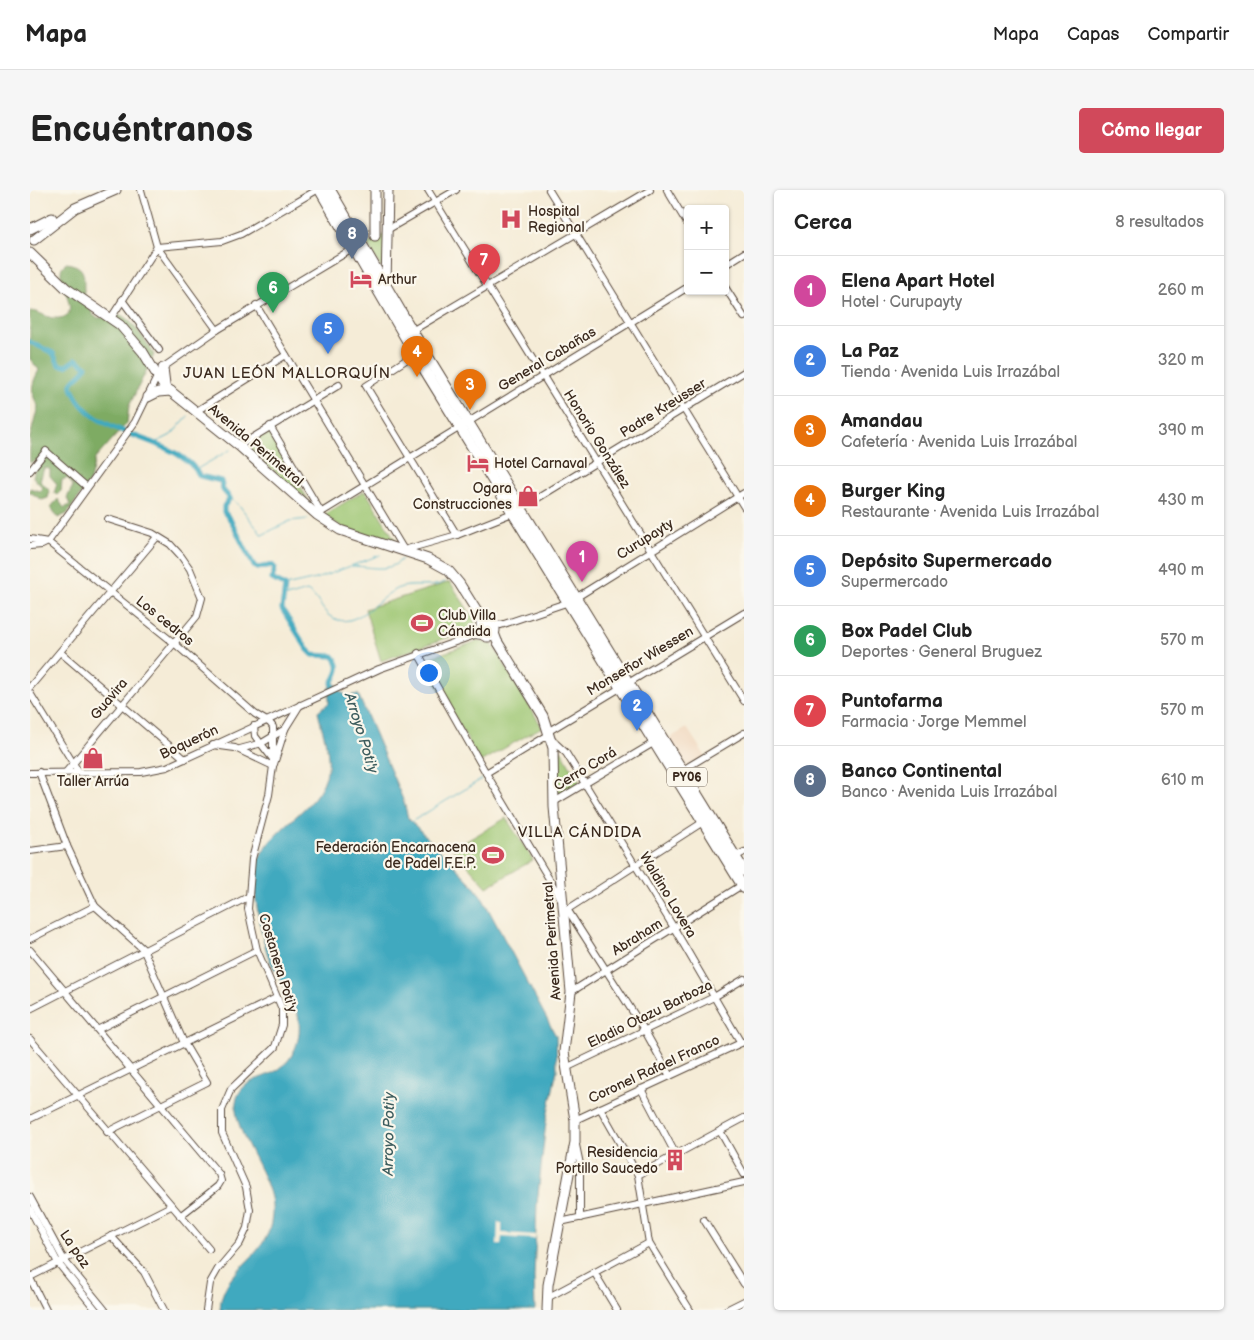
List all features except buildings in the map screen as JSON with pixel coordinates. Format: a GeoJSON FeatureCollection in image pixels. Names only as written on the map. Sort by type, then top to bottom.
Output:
{"type":"FeatureCollection","features":[{"type":"Feature","properties":{"kind":"highway","name":"PY06"},"geometry":{"type":"LineString","coordinates":[[320,190],[386,286],[416,354],[465,423]]}},
{"type":"Feature","properties":{"kind":"highway","name":"PY06"},"geometry":{"type":"LineString","coordinates":[[330,190],[357,246],[408,333],[519,510],[679,773],[744,871]]}},
{"type":"Feature","properties":{"kind":"highway","name":"PY06"},"geometry":{"type":"LineString","coordinates":[[625,685],[655,742],[679,773],[703,822],[736,857],[743,887]]}},
{"type":"Feature","properties":{"kind":"main road"},"geometry":{"type":"LineString","coordinates":[[31,244],[75,208],[116,190]]}},
{"type":"Feature","properties":{"kind":"main road"},"geometry":{"type":"LineString","coordinates":[[375,190],[375,236]]}},
{"type":"Feature","properties":{"kind":"main road"},"geometry":{"type":"LineString","coordinates":[[386,286],[388,190]]}},
{"type":"Feature","properties":{"kind":"main road"},"geometry":{"type":"LineString","coordinates":[[357,246],[387,230]]}},
{"type":"Feature","properties":{"kind":"main road","name":"Avenida Perimetral"},"geometry":{"type":"LineString","coordinates":[[31,244],[60,284],[111,318],[133,340],[150,362],[157,376],[169,390],[319,514],[340,530],[427,558],[443,566],[454,576],[543,716],[550,735],[554,765],[554,802],[566,908],[571,992],[564,1040],[566,1068],[575,1120],[575,1142],[547,1298],[547,1310]]}},
{"type":"Feature","properties":{"kind":"main road"},"geometry":{"type":"LineString","coordinates":[[148,397],[158,392],[169,390],[163,378],[164,367],[150,362]]}},
{"type":"Feature","properties":{"kind":"street"},"geometry":{"type":"LineString","coordinates":[[141,190],[157,247],[217,330]]}},
{"type":"Feature","properties":{"kind":"street"},"geometry":{"type":"LineString","coordinates":[[157,247],[222,241],[241,234],[316,190]]}},
{"type":"Feature","properties":{"kind":"street","name":"Honorio González"},"geometry":{"type":"LineString","coordinates":[[428,190],[744,701]]}},
{"type":"Feature","properties":{"kind":"street"},"geometry":{"type":"LineString","coordinates":[[387,230],[456,190]]}},
{"type":"Feature","properties":{"kind":"street"},"geometry":{"type":"LineString","coordinates":[[550,190],[684,409],[741,495],[744,507]]}},
{"type":"Feature","properties":{"kind":"street"},"geometry":{"type":"LineString","coordinates":[[408,333],[650,190]]}},
{"type":"Feature","properties":{"kind":"street"},"geometry":{"type":"LineString","coordinates":[[667,190],[684,218]]}},
{"type":"Feature","properties":{"kind":"street"},"geometry":{"type":"LineString","coordinates":[[30,546],[42,546],[48,542],[135,422],[157,376],[164,367],[217,330],[357,246]]}},
{"type":"Feature","properties":{"kind":"street"},"geometry":{"type":"LineString","coordinates":[[111,318],[157,247]]}},
{"type":"Feature","properties":{"kind":"street"},"geometry":{"type":"LineString","coordinates":[[729,262],[744,253]]}},
{"type":"Feature","properties":{"kind":"street","name":"General Cabañas"},"geometry":{"type":"LineString","coordinates":[[319,514],[684,290]]}},
{"type":"Feature","properties":{"kind":"street"},"geometry":{"type":"LineString","coordinates":[[729,293],[744,316]]}},
{"type":"Feature","properties":{"kind":"street"},"geometry":{"type":"LineString","coordinates":[[122,300],[159,350]]}},
{"type":"Feature","properties":{"kind":"street"},"geometry":{"type":"LineString","coordinates":[[256,306],[404,550]]}},
{"type":"Feature","properties":{"kind":"street"},"geometry":{"type":"LineString","coordinates":[[416,354],[366,386],[457,535]]}},
{"type":"Feature","properties":{"kind":"street"},"geometry":{"type":"LineString","coordinates":[[195,412],[286,355]]}},
{"type":"Feature","properties":{"kind":"street","name":"Padre Kreusser"},"geometry":{"type":"LineString","coordinates":[[404,550],[457,535],[519,510],[744,372]]}},
{"type":"Feature","properties":{"kind":"street"},"geometry":{"type":"LineString","coordinates":[[239,446],[339,385]]}},
{"type":"Feature","properties":{"kind":"street"},"geometry":{"type":"LineString","coordinates":[[270,426],[319,514]]}},
{"type":"Feature","properties":{"kind":"street"},"geometry":{"type":"LineString","coordinates":[[30,471],[46,451],[87,487]]}},
{"type":"Feature","properties":{"kind":"street","name":"Curupayty"},"geometry":{"type":"LineString","coordinates":[[320,695],[418,653],[573,599],[741,495]]}},
{"type":"Feature","properties":{"kind":"street","name":"Guavira"},"geometry":{"type":"LineString","coordinates":[[66,772],[121,704],[197,616],[202,598],[190,569],[170,544],[157,537],[108,519]]}},
{"type":"Feature","properties":{"kind":"street"},"geometry":{"type":"LineString","coordinates":[[30,686],[109,591],[157,537]]}},
{"type":"Feature","properties":{"kind":"street"},"geometry":{"type":"LineString","coordinates":[[30,539],[48,542]]}},
{"type":"Feature","properties":{"kind":"street","name":"Los cedros"},"geometry":{"type":"LineString","coordinates":[[48,542],[174,643],[255,714],[265,720]]}},
{"type":"Feature","properties":{"kind":"street"},"geometry":{"type":"LineString","coordinates":[[427,558],[424,550],[428,544]]}},
{"type":"Feature","properties":{"kind":"street","name":"Monseñor Wiessen"},"geometry":{"type":"LineString","coordinates":[[486,773],[550,735],[625,685],[744,613]]}},
{"type":"Feature","properties":{"kind":"street"},"geometry":{"type":"LineString","coordinates":[[60,652],[185,759]]}},
{"type":"Feature","properties":{"kind":"street"},"geometry":{"type":"LineString","coordinates":[[418,653],[566,908],[646,1032],[670,1076]]}},
{"type":"Feature","properties":{"kind":"street"},"geometry":{"type":"LineString","coordinates":[[30,694],[78,771]]}},
{"type":"Feature","properties":{"kind":"street","name":"Boquerón"},"geometry":{"type":"LineString","coordinates":[[30,773],[78,771],[141,772],[167,767],[320,695]]}},
{"type":"Feature","properties":{"kind":"street"},"geometry":{"type":"LineString","coordinates":[[273,766],[286,729],[301,704]]}},
{"type":"Feature","properties":{"kind":"street"},"geometry":{"type":"LineString","coordinates":[[265,720],[273,727],[273,766]]}},
{"type":"Feature","properties":{"kind":"street"},"geometry":{"type":"LineString","coordinates":[[254,726],[255,736],[272,758]]}},
{"type":"Feature","properties":{"kind":"street"},"geometry":{"type":"LineString","coordinates":[[239,749],[262,743],[286,729]]}},
{"type":"Feature","properties":{"kind":"street"},"geometry":{"type":"LineString","coordinates":[[679,773],[744,733]]}},
{"type":"Feature","properties":{"kind":"street","name":"Waldino Lovera"},"geometry":{"type":"LineString","coordinates":[[550,735],[566,753],[743,1042]]}},
{"type":"Feature","properties":{"kind":"street","name":"Cerro Corá"},"geometry":{"type":"LineString","coordinates":[[554,802],[655,742]]}},
{"type":"Feature","properties":{"kind":"street"},"geometry":{"type":"LineString","coordinates":[[212,745],[239,749],[273,766]]}},
{"type":"Feature","properties":{"kind":"street","name":"Costanera Poti'y"},"geometry":{"type":"LineString","coordinates":[[206,1310],[210,1283],[218,1269],[240,1243],[247,1228],[250,1210],[246,1187],[222,1133],[222,1110],[231,1089],[270,1053],[279,1040],[283,1018],[258,950],[248,897],[252,858],[269,795],[273,766]]}},
{"type":"Feature","properties":{"kind":"street"},"geometry":{"type":"LineString","coordinates":[[39,772],[67,846],[95,906],[143,950],[184,1043],[207,1082],[107,1132]]}},
{"type":"Feature","properties":{"kind":"street"},"geometry":{"type":"LineString","coordinates":[[566,908],[636,866],[703,822]]}},
{"type":"Feature","properties":{"kind":"street"},"geometry":{"type":"LineString","coordinates":[[30,850],[67,846]]}},
{"type":"Feature","properties":{"kind":"street","name":"Abraham"},"geometry":{"type":"LineString","coordinates":[[571,992],[743,887]]}},
{"type":"Feature","properties":{"kind":"street"},"geometry":{"type":"LineString","coordinates":[[30,1008],[248,897]]}},
{"type":"Feature","properties":{"kind":"street"},"geometry":{"type":"LineString","coordinates":[[30,939],[95,906]]}},
{"type":"Feature","properties":{"kind":"street"},"geometry":{"type":"LineString","coordinates":[[30,950],[162,1104],[220,1178],[218,1186],[180,1216]]}},
{"type":"Feature","properties":{"kind":"street"},"geometry":{"type":"LineString","coordinates":[[99,1029],[258,950]]}},
{"type":"Feature","properties":{"kind":"street","name":"Eladio Otazu Barboza"},"geometry":{"type":"LineString","coordinates":[[566,1068],[646,1032],[714,997],[744,979]]}},
{"type":"Feature","properties":{"kind":"street"},"geometry":{"type":"LineString","coordinates":[[30,1119],[276,998]]}},
{"type":"Feature","properties":{"kind":"street"},"geometry":{"type":"LineString","coordinates":[[30,1039],[107,1132],[209,1249]]}},
{"type":"Feature","properties":{"kind":"street","name":"Coronel Rafael Franco"},"geometry":{"type":"LineString","coordinates":[[575,1120],[743,1042]]}},
{"type":"Feature","properties":{"kind":"street"},"geometry":{"type":"LineString","coordinates":[[641,1089],[676,1155]]}},
{"type":"Feature","properties":{"kind":"street"},"geometry":{"type":"LineString","coordinates":[[600,1108],[638,1176],[648,1243],[690,1310]]}},
{"type":"Feature","properties":{"kind":"street"},"geometry":{"type":"LineString","coordinates":[[638,1176],[744,1118]]}},
{"type":"Feature","properties":{"kind":"street"},"geometry":{"type":"LineString","coordinates":[[720,1131],[744,1174]]}},
{"type":"Feature","properties":{"kind":"street"},"geometry":{"type":"LineString","coordinates":[[575,1142],[580,1164],[580,1218]]}},
{"type":"Feature","properties":{"kind":"street"},"geometry":{"type":"LineString","coordinates":[[560,1222],[744,1182]]}},
{"type":"Feature","properties":{"kind":"street","name":"La paz"},"geometry":{"type":"LineString","coordinates":[[30,1197],[35,1219]]}},
{"type":"Feature","properties":{"kind":"street"},"geometry":{"type":"LineString","coordinates":[[46,1310],[30,1277],[171,1206]]}},
{"type":"Feature","properties":{"kind":"street","name":"La paz"},"geometry":{"type":"LineString","coordinates":[[30,1209],[61,1262],[96,1310]]}},
{"type":"Feature","properties":{"kind":"street"},"geometry":{"type":"LineString","coordinates":[[704,1220],[744,1284]]}},
{"type":"Feature","properties":{"kind":"street"},"geometry":{"type":"LineString","coordinates":[[111,1236],[144,1272],[164,1310]]}},
{"type":"Feature","properties":{"kind":"street"},"geometry":{"type":"LineString","coordinates":[[547,1298],[648,1243]]}},
{"type":"Feature","properties":{"kind":"street","name":"La paz"},"geometry":{"type":"LineString","coordinates":[[61,1262],[105,1310]]}},
{"type":"Feature","properties":{"kind":"street"},"geometry":{"type":"LineString","coordinates":[[594,1272],[617,1310]]}},
{"type":"Feature","properties":{"kind":"street"},"geometry":{"type":"LineString","coordinates":[[726,1310],[744,1301]]}},
{"type":"Feature","properties":{"kind":"shaded area"},"geometry":{"type":"Polygon","coordinates":[[[687,728],[706,757],[687,769],[668,739],[687,728]]]}},
{"type":"Feature","properties":{"kind":"green space"},"geometry":{"type":"Polygon","coordinates":[[[387,233],[387,278],[367,244],[387,233]]]}},
{"type":"Feature","properties":{"kind":"green space"},"geometry":{"type":"Polygon","coordinates":[[[67,263],[74,265],[82,271],[85,297],[94,316],[102,318],[116,314],[121,315],[143,337],[154,355],[129,406],[127,423],[95,459],[90,481],[67,514],[58,518],[51,507],[58,499],[64,508],[70,505],[67,498],[73,486],[68,478],[62,480],[61,491],[57,495],[54,493],[57,484],[50,476],[50,469],[44,468],[40,481],[50,491],[48,498],[42,500],[30,492],[30,488],[39,491],[43,488],[33,477],[37,459],[30,463],[30,438],[38,406],[32,388],[39,370],[30,359],[30,311],[53,318],[64,317],[69,312],[69,304],[61,276],[62,268],[67,263]]]}},
{"type":"Feature","properties":{"kind":"green space"},"geometry":{"type":"Polygon","coordinates":[[[267,432],[271,434],[308,500],[245,446],[245,444],[267,432]]]}},
{"type":"Feature","properties":{"kind":"green space"},"geometry":{"type":"Polygon","coordinates":[[[362,492],[366,492],[397,543],[343,528],[324,515],[362,492]]]}},
{"type":"Feature","properties":{"kind":"green space","name":"Club Villa Cándida"},"geometry":{"type":"Polygon","coordinates":[[[450,582],[475,621],[474,626],[466,631],[381,661],[365,609],[450,582]]]}},
{"type":"Feature","properties":{"kind":"green space"},"geometry":{"type":"Polygon","coordinates":[[[478,641],[492,644],[542,727],[480,762],[423,660],[478,641]]]}},
{"type":"Feature","properties":{"kind":"green space"},"geometry":{"type":"Polygon","coordinates":[[[561,750],[580,783],[558,796],[557,751],[561,750]]]}},
{"type":"Feature","properties":{"kind":"green space","name":"Federación Encarnacena de Padel F.E.P."},"geometry":{"type":"Polygon","coordinates":[[[506,818],[533,860],[487,887],[453,849],[506,818]]]}},
{"type":"Feature","properties":{"kind":"water"},"geometry":{"type":"Polygon","coordinates":[[[332,683],[337,685],[345,695],[358,694],[404,802],[408,818],[473,885],[483,899],[556,1036],[557,1070],[546,1122],[537,1204],[534,1277],[535,1310],[220,1310],[223,1294],[229,1282],[258,1250],[266,1238],[271,1223],[272,1205],[270,1192],[238,1122],[237,1098],[247,1084],[280,1069],[286,1063],[295,1048],[299,1032],[298,1015],[267,954],[259,920],[254,879],[258,862],[266,847],[314,798],[323,784],[328,760],[327,746],[318,711],[329,703],[329,688],[332,683]]]}},
{"type":"Feature","properties":{"kind":"pier"},"geometry":{"type":"Polygon","coordinates":[[[498,1223],[502,1223],[502,1233],[536,1235],[535,1239],[502,1237],[501,1244],[497,1244],[498,1223]]]}},
{"type":"Feature","properties":{"kind":"waterway","name":"Arroyo Poti'y"},"geometry":{"type":"LineString","coordinates":[[30,342],[53,353],[59,365],[66,366],[76,359],[86,366],[71,385],[80,403],[95,417],[113,427],[173,452],[189,462],[200,476],[221,481],[223,490],[230,498],[224,506],[224,512],[230,519],[254,566],[258,568],[272,565],[275,568],[272,579],[285,586],[282,609],[307,649],[313,655],[333,656],[336,659],[338,669],[332,683],[334,689]]}},
{"type":"Feature","properties":{"kind":"waterway"},"geometry":{"type":"LineString","coordinates":[[153,444],[171,435],[188,416]]}},
{"type":"Feature","properties":{"kind":"waterway"},"geometry":{"type":"LineString","coordinates":[[197,469],[230,450]]}},
{"type":"Feature","properties":{"kind":"waterway"},"geometry":{"type":"LineString","coordinates":[[230,498],[239,505],[262,535],[290,521],[308,519]]}},
{"type":"Feature","properties":{"kind":"waterway"},"geometry":{"type":"LineString","coordinates":[[285,586],[316,579],[380,555]]}},
{"type":"Feature","properties":{"kind":"waterway"},"geometry":{"type":"LineString","coordinates":[[352,566],[385,568],[397,564],[402,559]]}},
{"type":"Feature","properties":{"kind":"waterway"},"geometry":{"type":"LineString","coordinates":[[283,596],[307,591],[311,593],[329,616],[342,621],[358,616],[396,589],[445,582]]}},
{"type":"Feature","properties":{"kind":"waterway"},"geometry":{"type":"LineString","coordinates":[[411,822],[482,779]]}},
{"type":"Feature","properties":{"kind":"place","name":"Hospital Regional"},"geometry":{"type":"Point","coordinates":[511,219]}},
{"type":"Feature","properties":{"kind":"place","name":"Banco Continental"},"geometry":{"type":"Point","coordinates":[352,259]}},
{"type":"Feature","properties":{"kind":"place","name":"Arthur"},"geometry":{"type":"Point","coordinates":[361,279]}},
{"type":"Feature","properties":{"kind":"place","name":"Puntofarma"},"geometry":{"type":"Point","coordinates":[484,285]}},
{"type":"Feature","properties":{"kind":"place","name":"Box Padel Club"},"geometry":{"type":"Point","coordinates":[273,313]}},
{"type":"Feature","properties":{"kind":"place","name":"Depósito Supermercado"},"geometry":{"type":"Point","coordinates":[328,354]}},
{"type":"Feature","properties":{"kind":"place","name":"Burger King"},"geometry":{"type":"Point","coordinates":[417,377]}},
{"type":"Feature","properties":{"kind":"place","name":"Amandau"},"geometry":{"type":"Point","coordinates":[470,410]}},
{"type":"Feature","properties":{"kind":"place","name":"Hotel Carnaval"},"geometry":{"type":"Point","coordinates":[478,463]}},
{"type":"Feature","properties":{"kind":"place","name":"Ogara Construcciones"},"geometry":{"type":"Point","coordinates":[528,496]}},
{"type":"Feature","properties":{"kind":"place","name":"Elena Apart Hotel"},"geometry":{"type":"Point","coordinates":[582,582]}},
{"type":"Feature","properties":{"kind":"place","name":"Club Villa Cándida"},"geometry":{"type":"Point","coordinates":[422,623]}},
{"type":"Feature","properties":{"kind":"place","name":"La Paz"},"geometry":{"type":"Point","coordinates":[637,731]}},
{"type":"Feature","properties":{"kind":"place","name":"Taller Arrúa"},"geometry":{"type":"Point","coordinates":[93,758]}},
{"type":"Feature","properties":{"kind":"place","name":"Federación Encarnacena de Padel F.E.P."},"geometry":{"type":"Point","coordinates":[493,855]}},
{"type":"Feature","properties":{"kind":"place","name":"Residencia Portillo Saucedo"},"geometry":{"type":"Point","coordinates":[675,1160]}},
{"type":"Feature","properties":{"kind":"district","name":"JUAN LEÓN MALLORQUÍN"},"geometry":{"type":"Point","coordinates":[287,373]}},
{"type":"Feature","properties":{"kind":"district","name":"VILLA CÁNDIDA"},"geometry":{"type":"Point","coordinates":[580,832]}}]}
